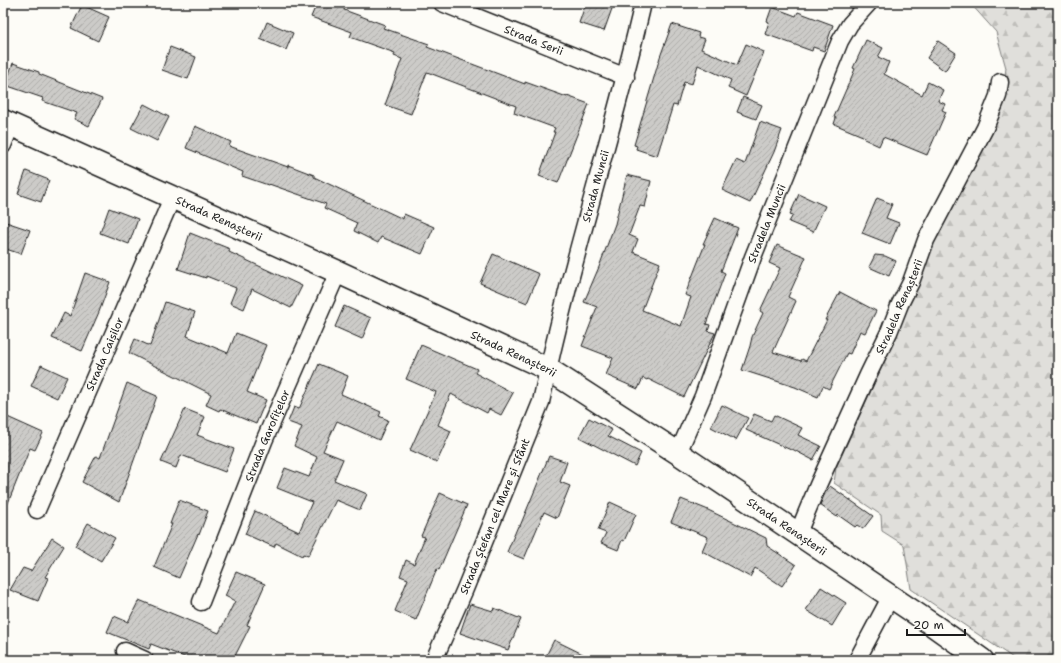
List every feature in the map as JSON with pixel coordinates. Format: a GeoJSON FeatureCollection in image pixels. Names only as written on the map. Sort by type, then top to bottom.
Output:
{"type":"FeatureCollection","features":[{"type":"Feature","properties":{"kind":"street","name":"Strada Serii"},"geometry":{"type":"LineString","coordinates":[[442,3],[626,78]]}},
{"type":"Feature","properties":{"kind":"street","name":"Strada Muncii"},"geometry":{"type":"LineString","coordinates":[[548,369],[587,216],[626,78],[643,3]]}},
{"type":"Feature","properties":{"kind":"street","name":"Stradela Muncii"},"geometry":{"type":"LineString","coordinates":[[678,453],[704,396],[753,257],[840,41],[850,24],[869,3]]}},
{"type":"Feature","properties":{"kind":"street","name":"Stradela Renașterii"},"geometry":{"type":"LineString","coordinates":[[798,533],[818,485],[911,282],[926,240],[985,128],[998,96],[1000,82]]}},
{"type":"Feature","properties":{"kind":"street","name":"Strada Renașterii"},"geometry":{"type":"LineString","coordinates":[[7,123],[338,272],[548,369],[678,453],[891,596],[933,625],[972,657]]}},
{"type":"Feature","properties":{"kind":"street"},"geometry":{"type":"LineString","coordinates":[[3,145],[7,123]]}},
{"type":"Feature","properties":{"kind":"street","name":"Strada Caișilor"},"geometry":{"type":"LineString","coordinates":[[38,510],[172,198]]}},
{"type":"Feature","properties":{"kind":"street","name":"Strada Garofițelor"},"geometry":{"type":"LineString","coordinates":[[201,602],[264,441],[338,272]]}},
{"type":"Feature","properties":{"kind":"street","name":"Strada Ștefan cel Mare și Sfânt"},"geometry":{"type":"LineString","coordinates":[[434,660],[468,582],[541,402],[548,369]]}},
{"type":"Feature","properties":{"kind":"street"},"geometry":{"type":"LineString","coordinates":[[857,660],[891,596]]}},
{"type":"Feature","properties":{"kind":"street"},"geometry":{"type":"LineString","coordinates":[[125,651],[145,660]]}},
{"type":"Feature","properties":{"kind":"green space"},"geometry":{"type":"Polygon","coordinates":[[[970,3],[1058,3],[1058,660],[1016,660],[911,589],[904,545],[882,531],[881,515],[834,483],[836,468],[889,351],[928,253],[1001,107],[1006,68],[996,32],[970,3]]]}},
{"type":"Feature","properties":{"kind":"building"},"geometry":{"type":"Polygon","coordinates":[[[317,3],[346,3],[344,10],[385,25],[383,28],[429,44],[427,47],[525,84],[525,82],[589,104],[558,183],[539,176],[555,132],[553,132],[555,128],[514,113],[516,106],[427,72],[411,114],[385,105],[402,59],[394,56],[395,53],[350,37],[352,32],[311,17],[317,3]]]}},
{"type":"Feature","properties":{"kind":"building"},"geometry":{"type":"Polygon","coordinates":[[[586,3],[614,3],[604,31],[579,23],[586,3]]]}},
{"type":"Feature","properties":{"kind":"building"},"geometry":{"type":"Polygon","coordinates":[[[82,5],[109,17],[98,41],[71,28],[82,5]]]}},
{"type":"Feature","properties":{"kind":"building"},"geometry":{"type":"Polygon","coordinates":[[[772,7],[796,16],[798,12],[833,25],[824,51],[813,47],[812,51],[765,34],[769,22],[767,21],[772,7]]]}},
{"type":"Feature","properties":{"kind":"building"},"geometry":{"type":"Polygon","coordinates":[[[267,22],[293,33],[286,50],[260,39],[267,22]]]}},
{"type":"Feature","properties":{"kind":"building"},"geometry":{"type":"Polygon","coordinates":[[[672,24],[699,33],[698,37],[705,39],[701,49],[737,65],[746,44],[764,52],[746,96],[728,88],[731,80],[698,65],[692,84],[684,82],[677,106],[673,105],[657,156],[636,149],[637,146],[634,145],[660,57],[672,24]]]}},
{"type":"Feature","properties":{"kind":"building"},"geometry":{"type":"Polygon","coordinates":[[[866,40],[883,48],[878,57],[889,62],[884,74],[922,95],[928,82],[943,90],[938,101],[945,104],[942,110],[946,112],[927,155],[883,137],[879,146],[864,139],[865,137],[834,124],[836,118],[834,117],[855,69],[853,68],[866,40]]]}},
{"type":"Feature","properties":{"kind":"building"},"geometry":{"type":"Polygon","coordinates":[[[938,41],[956,53],[945,71],[927,58],[938,41]]]}},
{"type":"Feature","properties":{"kind":"building"},"geometry":{"type":"Polygon","coordinates":[[[170,47],[196,57],[188,79],[162,70],[170,47]]]}},
{"type":"Feature","properties":{"kind":"building"},"geometry":{"type":"Polygon","coordinates":[[[13,63],[39,72],[39,74],[102,99],[89,126],[74,119],[77,113],[42,101],[43,98],[5,85],[13,63]]]}},
{"type":"Feature","properties":{"kind":"building"},"geometry":{"type":"Polygon","coordinates":[[[743,97],[762,105],[756,119],[737,112],[743,97]]]}},
{"type":"Feature","properties":{"kind":"building"},"geometry":{"type":"Polygon","coordinates":[[[144,104],[169,117],[157,141],[131,128],[144,104]]]}},
{"type":"Feature","properties":{"kind":"building"},"geometry":{"type":"Polygon","coordinates":[[[760,122],[782,130],[774,152],[750,203],[722,190],[736,160],[745,164],[760,122]]]}},
{"type":"Feature","properties":{"kind":"building"},"geometry":{"type":"Polygon","coordinates":[[[195,126],[231,142],[229,146],[314,175],[314,177],[403,219],[404,214],[434,227],[422,254],[381,237],[378,243],[354,231],[357,223],[324,208],[326,204],[242,176],[243,172],[186,148],[195,126]]]}},
{"type":"Feature","properties":{"kind":"building"},"geometry":{"type":"Polygon","coordinates":[[[26,171],[49,180],[41,202],[18,194],[26,171]]]}},
{"type":"Feature","properties":{"kind":"building"},"geometry":{"type":"Polygon","coordinates":[[[627,175],[651,181],[645,207],[640,206],[629,235],[638,239],[633,252],[660,263],[642,310],[681,326],[691,297],[685,295],[705,244],[703,244],[715,218],[738,228],[721,271],[725,273],[706,324],[710,325],[708,331],[715,333],[684,397],[648,379],[643,378],[638,389],[606,375],[613,358],[582,346],[597,307],[584,302],[615,224],[627,175]]]}},
{"type":"Feature","properties":{"kind":"building"},"geometry":{"type":"Polygon","coordinates":[[[799,194],[825,206],[813,232],[789,222],[793,215],[790,214],[799,194]]]}},
{"type":"Feature","properties":{"kind":"building"},"geometry":{"type":"Polygon","coordinates":[[[877,198],[892,204],[886,218],[899,223],[890,244],[862,233],[877,198]]]}},
{"type":"Feature","properties":{"kind":"building"},"geometry":{"type":"Polygon","coordinates":[[[109,208],[138,219],[129,244],[100,233],[109,208]]]}},
{"type":"Feature","properties":{"kind":"building"},"geometry":{"type":"Polygon","coordinates":[[[3,221],[30,230],[21,254],[3,248],[3,221]]]}},
{"type":"Feature","properties":{"kind":"building"},"geometry":{"type":"Polygon","coordinates":[[[190,233],[230,249],[229,252],[302,286],[291,308],[252,289],[244,309],[230,303],[236,288],[206,276],[206,278],[178,269],[190,233]]]}},
{"type":"Feature","properties":{"kind":"building"},"geometry":{"type":"Polygon","coordinates":[[[777,245],[806,257],[788,297],[796,301],[773,352],[801,361],[802,359],[806,361],[840,292],[876,311],[865,333],[860,331],[850,354],[847,353],[829,389],[823,386],[818,397],[795,387],[742,370],[752,337],[763,313],[760,311],[780,268],[769,263],[777,245]]]}},
{"type":"Feature","properties":{"kind":"building"},"geometry":{"type":"Polygon","coordinates":[[[493,254],[539,274],[527,303],[480,283],[493,254]]]}},
{"type":"Feature","properties":{"kind":"building"},"geometry":{"type":"Polygon","coordinates":[[[875,255],[885,256],[896,261],[889,276],[869,267],[875,255]]]}},
{"type":"Feature","properties":{"kind":"building"},"geometry":{"type":"Polygon","coordinates":[[[85,273],[110,282],[82,351],[52,338],[64,313],[70,316],[85,273]]]}},
{"type":"Feature","properties":{"kind":"building"},"geometry":{"type":"Polygon","coordinates":[[[165,302],[195,312],[187,336],[228,353],[236,333],[266,345],[247,392],[266,400],[256,424],[220,409],[219,411],[206,405],[211,394],[129,353],[135,339],[150,346],[165,302]]]}},
{"type":"Feature","properties":{"kind":"building"},"geometry":{"type":"Polygon","coordinates":[[[344,306],[371,318],[362,339],[335,327],[344,306]]]}},
{"type":"Feature","properties":{"kind":"building"},"geometry":{"type":"Polygon","coordinates":[[[421,345],[477,369],[475,373],[513,393],[501,415],[489,409],[487,413],[451,394],[438,425],[451,431],[437,462],[410,450],[436,392],[406,379],[421,345]]]}},
{"type":"Feature","properties":{"kind":"building"},"geometry":{"type":"Polygon","coordinates":[[[319,364],[348,376],[341,394],[381,412],[379,416],[388,420],[379,440],[337,421],[323,451],[343,459],[334,480],[367,494],[360,510],[336,500],[308,556],[303,554],[302,556],[276,543],[274,547],[245,534],[255,511],[299,532],[312,502],[277,488],[285,468],[309,477],[317,457],[294,446],[302,427],[288,422],[294,407],[299,409],[319,364]]]}},
{"type":"Feature","properties":{"kind":"building"},"geometry":{"type":"Polygon","coordinates":[[[41,365],[67,377],[57,398],[31,386],[41,365]]]}},
{"type":"Feature","properties":{"kind":"building"},"geometry":{"type":"Polygon","coordinates":[[[127,383],[157,396],[119,502],[82,482],[96,456],[100,458],[127,383]]]}},
{"type":"Feature","properties":{"kind":"building"},"geometry":{"type":"Polygon","coordinates":[[[722,405],[748,418],[736,440],[711,427],[722,405]]]}},
{"type":"Feature","properties":{"kind":"building"},"geometry":{"type":"Polygon","coordinates":[[[185,409],[205,417],[197,435],[234,449],[225,472],[181,455],[176,468],[161,462],[185,409]]]}},
{"type":"Feature","properties":{"kind":"building"},"geometry":{"type":"Polygon","coordinates":[[[754,414],[771,421],[774,415],[802,428],[798,435],[821,446],[813,460],[792,449],[791,450],[746,430],[754,414]]]}},
{"type":"Feature","properties":{"kind":"building"},"geometry":{"type":"Polygon","coordinates":[[[3,415],[43,433],[35,450],[30,448],[4,513],[3,513],[3,415]]]}},
{"type":"Feature","properties":{"kind":"building"},"geometry":{"type":"Polygon","coordinates":[[[589,418],[612,430],[608,436],[641,453],[635,466],[579,437],[589,418]]]}},
{"type":"Feature","properties":{"kind":"building"},"geometry":{"type":"Polygon","coordinates":[[[549,456],[567,462],[560,482],[570,486],[557,518],[544,512],[524,559],[507,552],[518,526],[520,526],[549,456]]]}},
{"type":"Feature","properties":{"kind":"building"},"geometry":{"type":"Polygon","coordinates":[[[830,486],[873,516],[863,529],[857,525],[855,527],[838,515],[837,517],[820,505],[830,486]]]}},
{"type":"Feature","properties":{"kind":"building"},"geometry":{"type":"Polygon","coordinates":[[[440,493],[467,505],[439,570],[437,569],[416,620],[395,611],[408,579],[400,576],[406,560],[414,564],[425,537],[421,536],[440,493]]]}},
{"type":"Feature","properties":{"kind":"building"},"geometry":{"type":"Polygon","coordinates":[[[681,499],[706,509],[766,538],[767,546],[796,565],[782,586],[755,568],[750,577],[702,551],[708,537],[671,522],[681,499]]]}},
{"type":"Feature","properties":{"kind":"building"},"geometry":{"type":"Polygon","coordinates":[[[179,500],[208,511],[199,535],[198,534],[179,578],[154,567],[172,524],[170,524],[179,500]]]}},
{"type":"Feature","properties":{"kind":"building"},"geometry":{"type":"Polygon","coordinates":[[[610,502],[636,514],[624,541],[622,540],[618,550],[601,543],[606,533],[598,530],[610,502]]]}},
{"type":"Feature","properties":{"kind":"building"},"geometry":{"type":"Polygon","coordinates":[[[88,523],[115,538],[101,561],[75,546],[88,523]]]}},
{"type":"Feature","properties":{"kind":"building"},"geometry":{"type":"Polygon","coordinates":[[[52,538],[64,546],[45,577],[48,578],[38,601],[10,590],[23,568],[31,571],[52,538]]]}},
{"type":"Feature","properties":{"kind":"building"},"geometry":{"type":"Polygon","coordinates":[[[236,572],[265,584],[247,625],[250,626],[233,660],[192,660],[151,644],[149,649],[107,632],[114,616],[128,622],[139,600],[219,633],[235,601],[225,596],[236,572]]]}},
{"type":"Feature","properties":{"kind":"building"},"geometry":{"type":"Polygon","coordinates":[[[821,587],[846,603],[832,626],[806,610],[821,587]]]}},
{"type":"Feature","properties":{"kind":"building"},"geometry":{"type":"Polygon","coordinates":[[[470,604],[493,611],[494,608],[521,619],[508,650],[460,633],[470,604]]]}},
{"type":"Feature","properties":{"kind":"building"},"geometry":{"type":"Polygon","coordinates":[[[554,640],[595,660],[544,660],[554,640]]]}}]}
